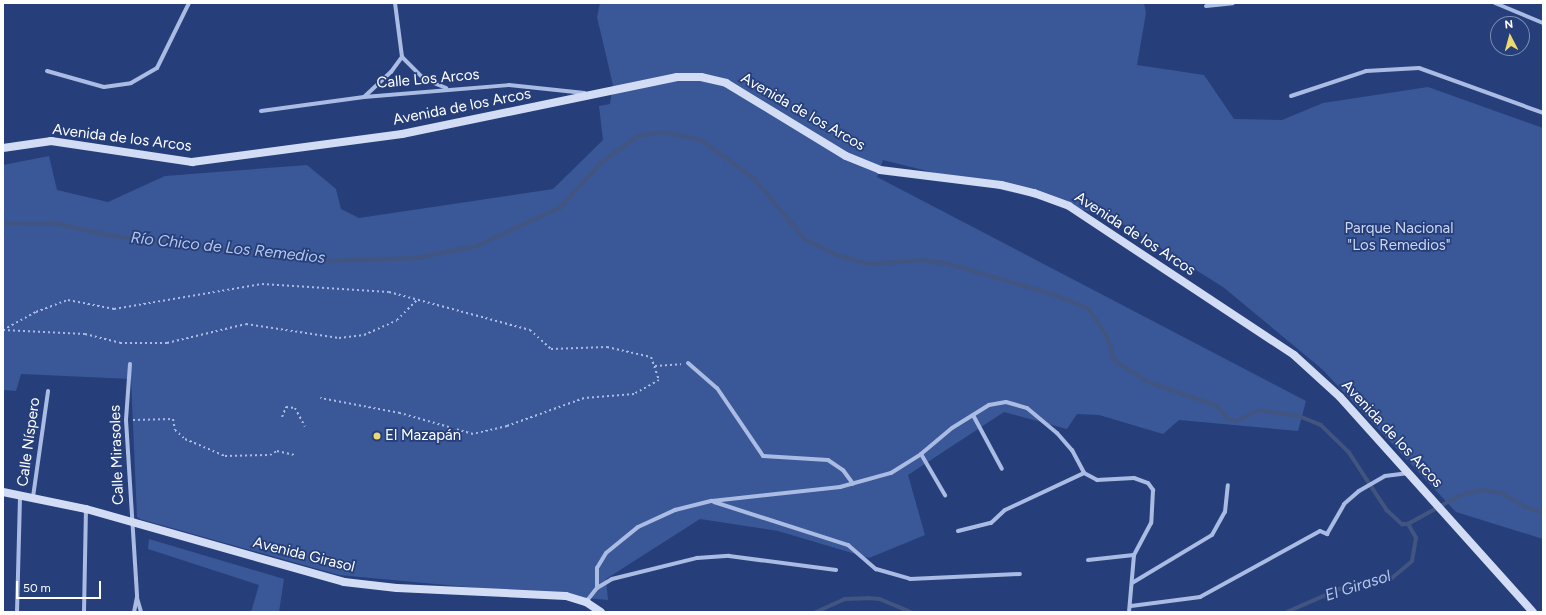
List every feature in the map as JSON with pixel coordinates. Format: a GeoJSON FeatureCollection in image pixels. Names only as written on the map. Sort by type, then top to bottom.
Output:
{"type":"FeatureCollection","features":[{"type":"Feature","properties":{"kind":"main road","name":"Avenida de los Arcos"},"geometry":{"type":"LineString","coordinates":[[3,148],[51,141],[192,162],[402,134],[597,95],[677,77],[701,77],[726,83],[846,156],[880,170],[1001,185],[1034,193],[1069,206],[1294,355],[1340,397],[1467,535],[1507,586],[1533,612]]}},
{"type":"Feature","properties":{"kind":"main road","name":"Avenida Girasol"},"geometry":{"type":"LineString","coordinates":[[3,492],[86,509],[344,582],[397,588],[566,596],[586,602],[601,612]]}},
{"type":"Feature","properties":{"kind":"street"},"geometry":{"type":"LineString","coordinates":[[47,71],[104,87],[131,83],[157,68],[189,3]]}},
{"type":"Feature","properties":{"kind":"street"},"geometry":{"type":"LineString","coordinates":[[395,3],[402,57],[424,79],[447,89]]}},
{"type":"Feature","properties":{"kind":"street"},"geometry":{"type":"LineString","coordinates":[[1206,6],[1233,3]]}},
{"type":"Feature","properties":{"kind":"street"},"geometry":{"type":"LineString","coordinates":[[1495,3],[1543,23]]}},
{"type":"Feature","properties":{"kind":"street"},"geometry":{"type":"LineString","coordinates":[[364,97],[391,72],[402,57]]}},
{"type":"Feature","properties":{"kind":"street"},"geometry":{"type":"LineString","coordinates":[[1291,96],[1366,71],[1419,68],[1543,113]]}},
{"type":"Feature","properties":{"kind":"street","name":"Calle Los Arcos"},"geometry":{"type":"LineString","coordinates":[[261,111],[364,97],[509,85],[597,95]]}},
{"type":"Feature","properties":{"kind":"street"},"geometry":{"type":"LineString","coordinates":[[688,363],[717,388],[763,456],[828,460],[843,470],[853,484]]}},
{"type":"Feature","properties":{"kind":"street","name":"Calle Mirasoles"},"geometry":{"type":"LineString","coordinates":[[130,364],[126,420],[137,597]]}},
{"type":"Feature","properties":{"kind":"street","name":"Calle Níspero"},"geometry":{"type":"LineString","coordinates":[[33,497],[48,391]]}},
{"type":"Feature","properties":{"kind":"street"},"geometry":{"type":"LineString","coordinates":[[597,588],[597,568],[606,553],[638,527],[675,510],[712,501],[853,484],[891,473],[921,454],[952,428],[973,415],[998,403],[1006,402],[1027,408],[1057,433],[1072,450],[1084,473],[1097,480],[1134,478],[1148,482],[1152,490],[1154,505],[1151,523],[1134,555],[1131,606],[1129,612]]}},
{"type":"Feature","properties":{"kind":"street"},"geometry":{"type":"LineString","coordinates":[[973,415],[1002,469]]}},
{"type":"Feature","properties":{"kind":"street"},"geometry":{"type":"LineString","coordinates":[[921,454],[945,495]]}},
{"type":"Feature","properties":{"kind":"street"},"geometry":{"type":"LineString","coordinates":[[958,531],[991,523],[1005,510],[1084,473]]}},
{"type":"Feature","properties":{"kind":"street"},"geometry":{"type":"LineString","coordinates":[[1131,606],[1200,596],[1320,531],[1327,534],[1344,504],[1363,488],[1385,476],[1409,473]]}},
{"type":"Feature","properties":{"kind":"street"},"geometry":{"type":"LineString","coordinates":[[1132,583],[1212,535],[1225,512],[1228,486]]}},
{"type":"Feature","properties":{"kind":"street"},"geometry":{"type":"LineString","coordinates":[[17,612],[20,495]]}},
{"type":"Feature","properties":{"kind":"street"},"geometry":{"type":"LineString","coordinates":[[712,501],[848,545],[876,569],[910,579],[1020,574]]}},
{"type":"Feature","properties":{"kind":"street"},"geometry":{"type":"LineString","coordinates":[[84,612],[86,509]]}},
{"type":"Feature","properties":{"kind":"street"},"geometry":{"type":"LineString","coordinates":[[1088,560],[1134,555]]}},
{"type":"Feature","properties":{"kind":"street"},"geometry":{"type":"LineString","coordinates":[[586,602],[597,588],[612,579],[697,558],[729,556],[836,570]]}},
{"type":"Feature","properties":{"kind":"street"},"geometry":{"type":"LineString","coordinates":[[134,612],[137,597]]}},
{"type":"Feature","properties":{"kind":"street"},"geometry":{"type":"LineString","coordinates":[[137,597],[141,612]]}},
{"type":"Feature","properties":{"kind":"path"},"geometry":{"type":"LineString","coordinates":[[3,330],[36,312],[68,300],[114,309],[262,284],[389,292],[530,330],[551,349],[607,347],[651,357],[659,380],[634,394],[584,398],[507,426],[473,434],[400,413],[320,398]]}},
{"type":"Feature","properties":{"kind":"path"},"geometry":{"type":"LineString","coordinates":[[3,330],[85,334],[120,343],[160,343],[246,324],[339,338],[364,335],[397,320],[418,299]]}},
{"type":"Feature","properties":{"kind":"path"},"geometry":{"type":"LineString","coordinates":[[655,366],[688,363]]}},
{"type":"Feature","properties":{"kind":"path"},"geometry":{"type":"LineString","coordinates":[[282,417],[286,407],[295,408],[305,427]]}},
{"type":"Feature","properties":{"kind":"path"},"geometry":{"type":"LineString","coordinates":[[126,420],[173,419],[175,430],[185,439],[225,456],[270,455],[277,451],[295,455]]}},
{"type":"Feature","properties":{"kind":"green space","name":"Parque Nacional \"Los Remedios\""},"geometry":{"type":"Polygon","coordinates":[[[600,3],[1144,3],[1146,13],[1137,65],[1204,75],[1234,119],[1282,120],[1323,103],[1428,87],[1543,128],[1543,539],[1456,512],[1322,369],[1223,287],[1111,217],[883,160],[877,177],[1306,401],[1298,431],[1179,420],[1163,434],[1099,415],[1077,414],[1067,429],[1004,412],[908,475],[925,535],[869,558],[778,531],[700,519],[606,579],[608,600],[339,575],[140,519],[137,517],[131,379],[21,374],[16,391],[3,390],[3,165],[49,156],[57,190],[108,202],[165,176],[307,165],[336,189],[341,209],[359,218],[553,189],[603,140],[599,106],[610,104],[613,85],[597,17],[600,3]]]}},
{"type":"Feature","properties":{"kind":"green space"},"geometry":{"type":"Polygon","coordinates":[[[149,539],[284,579],[279,612],[251,612],[259,585],[148,549],[149,539]]]}},
{"type":"Feature","properties":{"kind":"waterway","name":"Río Chico de Los Remedios"},"geometry":{"type":"LineString","coordinates":[[3,223],[58,224],[113,236],[324,261],[417,258],[477,246],[561,207],[601,163],[638,136],[663,132],[701,140],[755,179],[805,239],[839,256],[871,264],[922,260],[949,264],[1055,295],[1089,309],[1107,336],[1115,361],[1148,382],[1218,406],[1228,419],[1237,421],[1257,411],[1264,411],[1299,416],[1321,425],[1349,452],[1387,510],[1402,524],[1408,524],[1459,496],[1481,490],[1502,493],[1526,507],[1543,513]]}},
{"type":"Feature","properties":{"kind":"waterway","name":"El Girasol"},"geometry":{"type":"LineString","coordinates":[[1287,612],[1340,589],[1392,578],[1412,561],[1416,538],[1408,524]]}},
{"type":"Feature","properties":{"kind":"waterway","name":"El Girasol"},"geometry":{"type":"LineString","coordinates":[[816,612],[845,599],[868,598],[880,599],[911,612]]}},
{"type":"Feature","properties":{"kind":"place","name":"El Mazapán"},"geometry":{"type":"Point","coordinates":[377,436]}}]}
